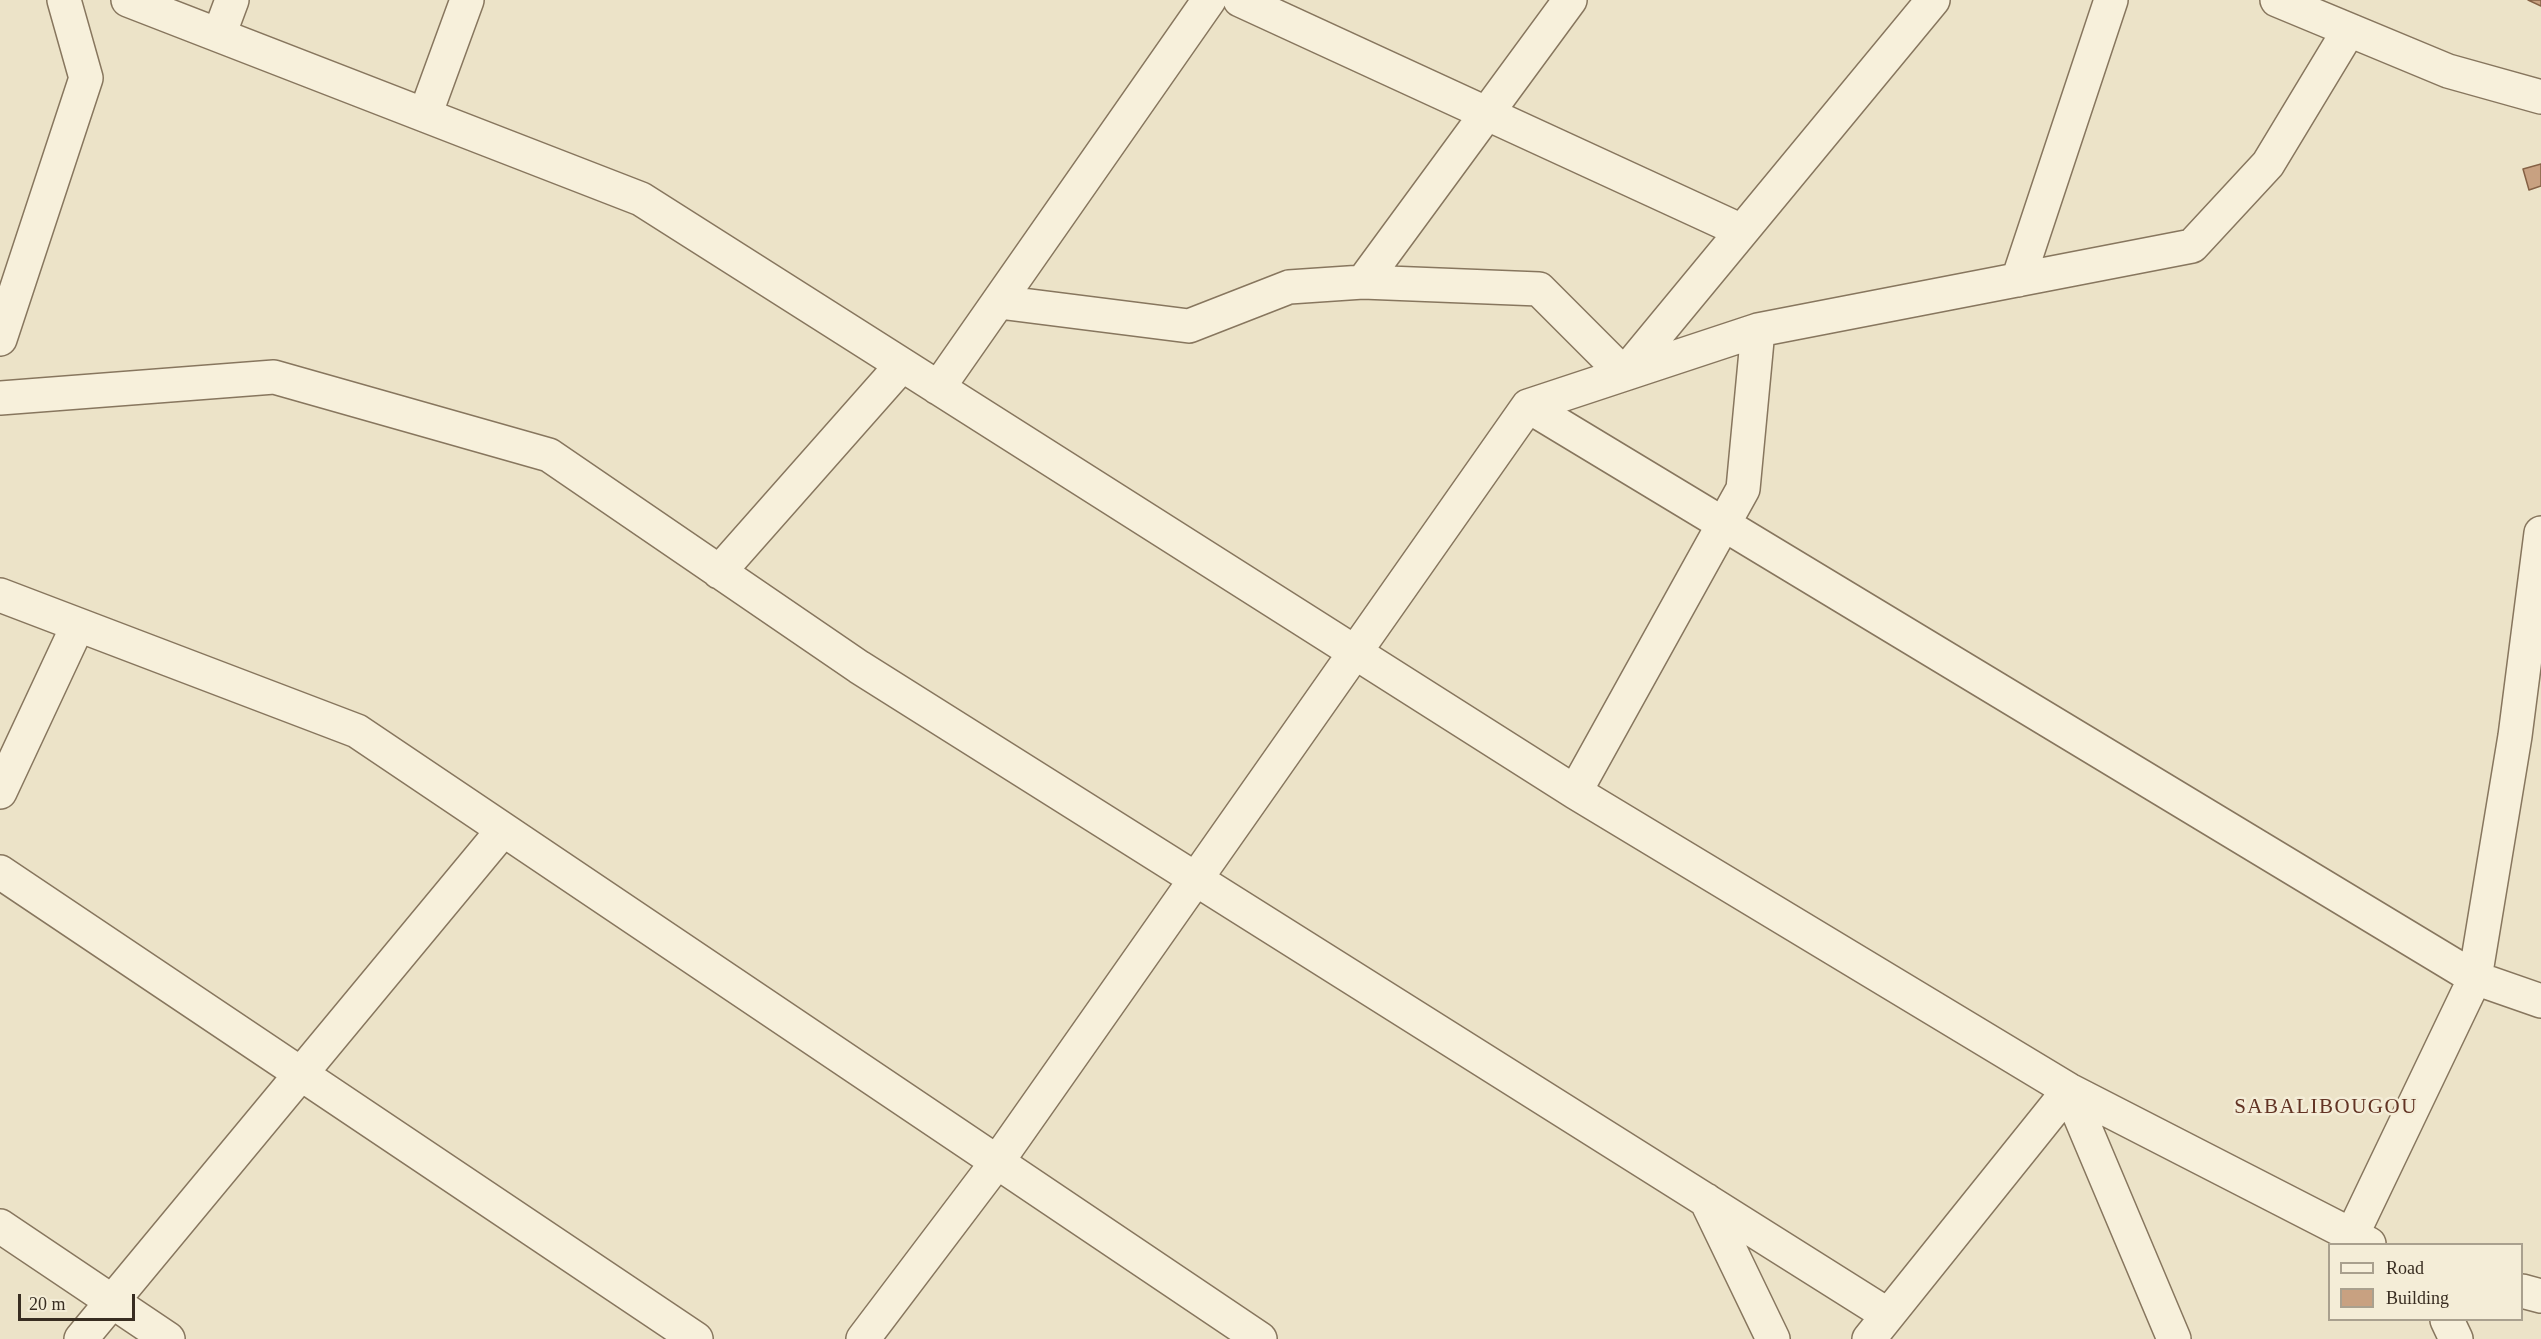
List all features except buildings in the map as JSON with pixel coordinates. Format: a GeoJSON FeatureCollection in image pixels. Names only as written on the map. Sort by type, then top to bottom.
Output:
{"type":"FeatureCollection","features":[{"type":"Feature","properties":{"kind":"street"},"geometry":{"type":"LineString","coordinates":[[0,339],[86,78],[64,0]]}},
{"type":"Feature","properties":{"kind":"street"},"geometry":{"type":"LineString","coordinates":[[128,0],[641,199],[1575,792],[2069,1090],[2360,1241],[2475,978],[2528,739],[2541,534]]}},
{"type":"Feature","properties":{"kind":"street"},"geometry":{"type":"LineString","coordinates":[[219,35],[232,0]]}},
{"type":"Feature","properties":{"kind":"street"},"geometry":{"type":"LineString","coordinates":[[425,115],[467,0]]}},
{"type":"Feature","properties":{"kind":"street"},"geometry":{"type":"LineString","coordinates":[[938,388],[1209,0]]}},
{"type":"Feature","properties":{"kind":"street"},"geometry":{"type":"LineString","coordinates":[[1240,0],[1742,231]]}},
{"type":"Feature","properties":{"kind":"street"},"geometry":{"type":"LineString","coordinates":[[1363,282],[1570,0]]}},
{"type":"Feature","properties":{"kind":"street"},"geometry":{"type":"LineString","coordinates":[[1624,374],[1934,0]]}},
{"type":"Feature","properties":{"kind":"street"},"geometry":{"type":"LineString","coordinates":[[2018,280],[2111,0]]}},
{"type":"Feature","properties":{"kind":"street"},"geometry":{"type":"LineString","coordinates":[[2277,0],[2448,71],[2541,97]]}},
{"type":"Feature","properties":{"kind":"street"},"geometry":{"type":"LineString","coordinates":[[863,1339],[997,1162],[1528,406],[1758,330],[2192,246],[2268,164],[2349,30]]}},
{"type":"Feature","properties":{"kind":"street"},"geometry":{"type":"LineString","coordinates":[[999,302],[1189,326],[1289,287],[1363,282],[1539,289],[1624,374]]}},
{"type":"Feature","properties":{"kind":"street"},"geometry":{"type":"LineString","coordinates":[[1575,792],[1743,489],[1758,330]]}},
{"type":"Feature","properties":{"kind":"street"},"geometry":{"type":"LineString","coordinates":[[719,572],[902,364]]}},
{"type":"Feature","properties":{"kind":"street"},"geometry":{"type":"LineString","coordinates":[[0,398],[274,377],[549,455],[859,667],[1706,1200],[1878,1327],[2069,1090]]}},
{"type":"Feature","properties":{"kind":"street"},"geometry":{"type":"LineString","coordinates":[[1528,406],[2475,978],[2541,1001]]}},
{"type":"Feature","properties":{"kind":"street"},"geometry":{"type":"LineString","coordinates":[[0,595],[357,731],[1260,1339]]}},
{"type":"Feature","properties":{"kind":"street"},"geometry":{"type":"LineString","coordinates":[[0,792],[78,625]]}},
{"type":"Feature","properties":{"kind":"street"},"geometry":{"type":"LineString","coordinates":[[81,1339],[503,830]]}},
{"type":"Feature","properties":{"kind":"street"},"geometry":{"type":"LineString","coordinates":[[0,872],[696,1339]]}},
{"type":"Feature","properties":{"kind":"street"},"geometry":{"type":"LineString","coordinates":[[2069,1090],[2174,1339]]}},
{"type":"Feature","properties":{"kind":"street"},"geometry":{"type":"LineString","coordinates":[[1706,1200],[1773,1339]]}},
{"type":"Feature","properties":{"kind":"street"},"geometry":{"type":"LineString","coordinates":[[0,1226],[168,1339]]}},
{"type":"Feature","properties":{"kind":"street"},"geometry":{"type":"LineString","coordinates":[[2523,1291],[2541,1296]]}},
{"type":"Feature","properties":{"kind":"street"},"geometry":{"type":"LineString","coordinates":[[2447,1321],[2456,1339]]}},
{"type":"Feature","properties":{"kind":"district","name":"SABALIBOUGOU"},"geometry":{"type":"Point","coordinates":[2326,1107]}}]}
